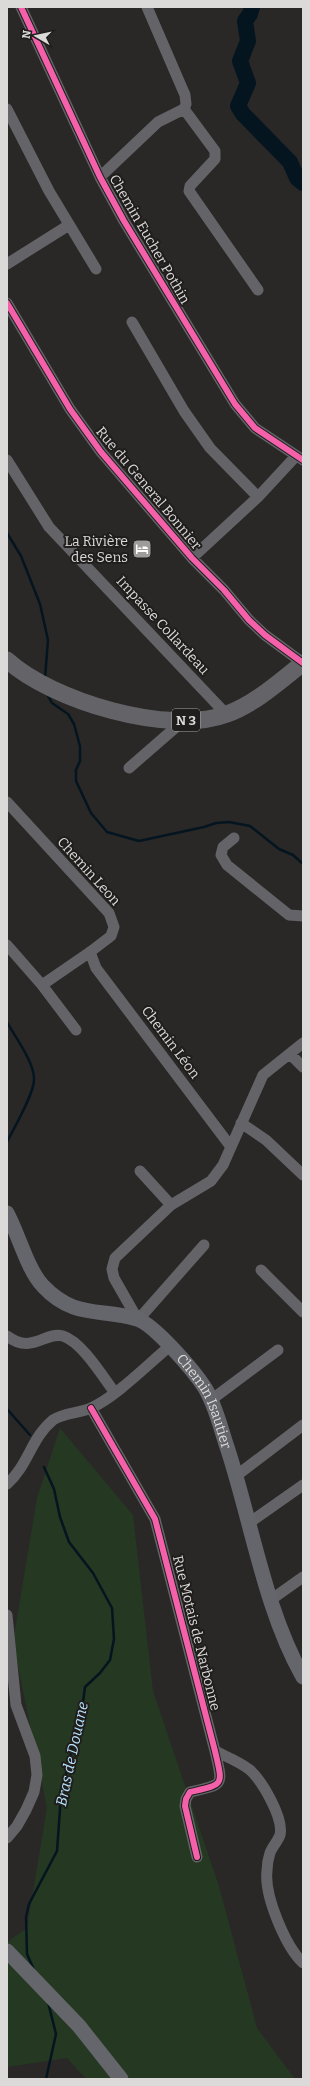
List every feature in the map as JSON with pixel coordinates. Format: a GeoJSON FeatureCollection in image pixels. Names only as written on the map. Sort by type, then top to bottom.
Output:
{"type":"FeatureCollection","features":[{"type":"Feature","properties":{"kind":"main road","name":"N 3"},"geometry":{"type":"LineString","coordinates":[[7,660],[16,668],[38,682],[57,691],[114,711],[183,721],[226,715],[242,707],[303,663]]}},
{"type":"Feature","properties":{"kind":"main road","name":"Chemin Isautier"},"geometry":{"type":"LineString","coordinates":[[7,1213],[16,1229],[34,1273],[42,1285],[52,1295],[65,1304],[81,1311],[138,1320],[155,1330],[205,1387],[211,1400],[236,1476],[272,1599],[299,1658],[303,1677]]}},
{"type":"Feature","properties":{"kind":"main road"},"geometry":{"type":"LineString","coordinates":[[7,1951],[51,2008],[94,2056],[111,2079]]}},
{"type":"Feature","properties":{"kind":"main road"},"geometry":{"type":"LineString","coordinates":[[7,1961],[48,1993],[79,2026],[121,2079]]}},
{"type":"Feature","properties":{"kind":"street","name":"Chemin Eucher Pothin"},"geometry":{"type":"LineString","coordinates":[[21,7],[100,177],[124,221],[235,404],[255,428],[299,458]]}},
{"type":"Feature","properties":{"kind":"street"},"geometry":{"type":"LineString","coordinates":[[100,177],[158,122],[184,109],[186,104],[185,95],[148,7]]}},
{"type":"Feature","properties":{"kind":"street"},"geometry":{"type":"LineString","coordinates":[[7,109],[49,191],[96,269]]}},
{"type":"Feature","properties":{"kind":"street"},"geometry":{"type":"LineString","coordinates":[[184,109],[215,151],[216,156],[215,159],[190,186],[189,191],[258,290]]}},
{"type":"Feature","properties":{"kind":"street"},"geometry":{"type":"LineString","coordinates":[[7,264],[69,225]]}},
{"type":"Feature","properties":{"kind":"street","name":"Rue du General Bonnier"},"geometry":{"type":"LineString","coordinates":[[7,303],[70,408],[101,452],[192,558],[265,635],[303,663]]}},
{"type":"Feature","properties":{"kind":"street"},"geometry":{"type":"LineString","coordinates":[[132,322],[184,410],[210,448],[258,497]]}},
{"type":"Feature","properties":{"kind":"street"},"geometry":{"type":"LineString","coordinates":[[192,558],[299,458]]}},
{"type":"Feature","properties":{"kind":"street","name":"Impasse Collardeau"},"geometry":{"type":"LineString","coordinates":[[7,460],[49,527],[226,715]]}},
{"type":"Feature","properties":{"kind":"street"},"geometry":{"type":"LineString","coordinates":[[129,768],[183,721]]}},
{"type":"Feature","properties":{"kind":"street","name":"Chemin Leon"},"geometry":{"type":"LineString","coordinates":[[7,802],[109,913],[114,927],[110,936],[90,952],[42,985]]}},
{"type":"Feature","properties":{"kind":"street"},"geometry":{"type":"LineString","coordinates":[[234,838],[222,847],[221,855],[227,865],[289,915],[303,916]]}},
{"type":"Feature","properties":{"kind":"street"},"geometry":{"type":"LineString","coordinates":[[7,945],[42,985],[76,1030]]}},
{"type":"Feature","properties":{"kind":"street","name":"Chemin Léon"},"geometry":{"type":"LineString","coordinates":[[90,952],[96,968],[231,1147]]}},
{"type":"Feature","properties":{"kind":"street"},"geometry":{"type":"LineString","coordinates":[[204,1245],[138,1320],[114,1278],[112,1269],[115,1258],[171,1205],[212,1181],[223,1166],[263,1075],[303,1043]]}},
{"type":"Feature","properties":{"kind":"street"},"geometry":{"type":"LineString","coordinates":[[291,1054],[303,1067]]}},
{"type":"Feature","properties":{"kind":"street"},"geometry":{"type":"LineString","coordinates":[[241,1123],[266,1140],[303,1175]]}},
{"type":"Feature","properties":{"kind":"street"},"geometry":{"type":"LineString","coordinates":[[140,1170],[171,1205]]}},
{"type":"Feature","properties":{"kind":"street"},"geometry":{"type":"LineString","coordinates":[[261,1270],[303,1312]]}},
{"type":"Feature","properties":{"kind":"street"},"geometry":{"type":"LineString","coordinates":[[7,1336],[21,1343],[31,1344],[58,1335],[66,1338],[82,1350],[115,1393]]}},
{"type":"Feature","properties":{"kind":"street"},"geometry":{"type":"LineString","coordinates":[[10,1477],[25,1462],[30,1449],[54,1420],[92,1408],[115,1393],[170,1346]]}},
{"type":"Feature","properties":{"kind":"street"},"geometry":{"type":"LineString","coordinates":[[211,1400],[278,1350]]}},
{"type":"Feature","properties":{"kind":"street","name":"Rue Motais de Narbonne"},"geometry":{"type":"LineString","coordinates":[[92,1408],[155,1519],[221,1776],[220,1782],[216,1786],[190,1792],[186,1799],[185,1806],[197,1857]]}},
{"type":"Feature","properties":{"kind":"street"},"geometry":{"type":"LineString","coordinates":[[236,1476],[303,1425]]}},
{"type":"Feature","properties":{"kind":"street"},"geometry":{"type":"LineString","coordinates":[[249,1523],[303,1485]]}},
{"type":"Feature","properties":{"kind":"street"},"geometry":{"type":"LineString","coordinates":[[272,1599],[303,1577]]}},
{"type":"Feature","properties":{"kind":"street"},"geometry":{"type":"LineString","coordinates":[[7,1615],[12,1706],[35,1756],[37,1775],[34,1792],[26,1810],[17,1826],[7,1838]]}},
{"type":"Feature","properties":{"kind":"street"},"geometry":{"type":"LineString","coordinates":[[215,1751],[250,1770],[258,1778],[278,1814],[280,1835],[270,1854],[266,1873],[268,1893],[287,1940],[303,1963]]}},
{"type":"Feature","properties":{"kind":"green space"},"geometry":{"type":"Polygon","coordinates":[[[60,1428],[133,1515],[153,1691],[219,1886],[257,2028],[295,2079],[86,2079],[67,2058],[7,2067],[7,1942],[27,1928],[47,1808],[13,1642],[37,1498],[60,1428]]]}},
{"type":"Feature","properties":{"kind":"waterway"},"geometry":{"type":"LineString","coordinates":[[252,7],[250,14],[245,21],[248,41],[240,61],[248,83],[238,106],[243,114],[290,162],[297,178],[303,183]]}},
{"type":"Feature","properties":{"kind":"waterway"},"geometry":{"type":"LineString","coordinates":[[7,533],[21,556],[40,604],[48,640],[45,678]]}},
{"type":"Feature","properties":{"kind":"waterway"},"geometry":{"type":"LineString","coordinates":[[47,694],[52,703],[68,714],[74,724],[80,746],[80,761],[76,770],[76,781],[91,813],[107,832],[139,841],[216,823],[229,822],[250,826],[279,849],[293,855],[303,864]]}},
{"type":"Feature","properties":{"kind":"waterway","name":"Bras de Douane"},"geometry":{"type":"LineString","coordinates":[[7,1022],[28,1058],[34,1080],[31,1094],[7,1142]]}},
{"type":"Feature","properties":{"kind":"waterway","name":"Bras de Douane"},"geometry":{"type":"LineString","coordinates":[[7,1409],[30,1435]]}},
{"type":"Feature","properties":{"kind":"waterway","name":"Bras de Douane"},"geometry":{"type":"LineString","coordinates":[[34,1970],[27,1954],[26,1917],[29,1904],[57,1851],[61,1795],[73,1744],[79,1731],[85,1687],[100,1673],[110,1660],[114,1639],[112,1608],[93,1573],[69,1542],[60,1517],[54,1489],[44,1467]]}},
{"type":"Feature","properties":{"kind":"waterway","name":"Bras de Douane"},"geometry":{"type":"LineString","coordinates":[[46,2079],[56,2034],[48,2002]]}},
{"type":"Feature","properties":{"kind":"cycle path"},"geometry":{"type":"LineString","coordinates":[[21,7],[100,177],[124,221],[235,404],[255,428],[303,460]]}},
{"type":"Feature","properties":{"kind":"cycle path"},"geometry":{"type":"LineString","coordinates":[[7,303],[70,409],[101,452],[192,558],[224,590],[249,620],[265,635],[303,663]]}},
{"type":"Feature","properties":{"kind":"cycle path"},"geometry":{"type":"LineString","coordinates":[[91,1408],[155,1519],[215,1751],[220,1777],[219,1782],[210,1787],[190,1792],[186,1799],[185,1806],[197,1857]]}},
{"type":"Feature","properties":{"kind":"place","name":"La Rivière des Sens"},"geometry":{"type":"Point","coordinates":[142,549]}}]}
